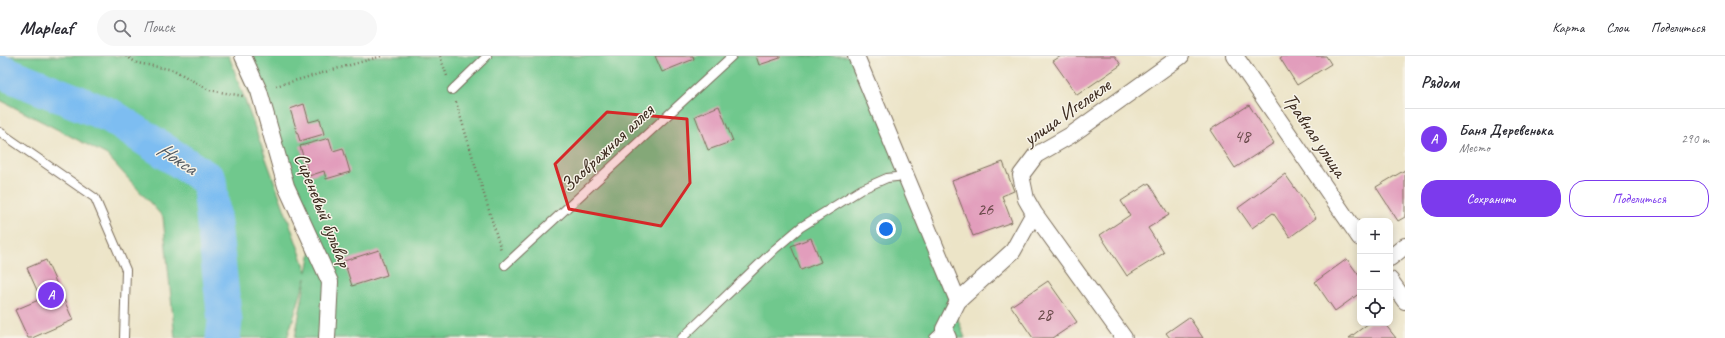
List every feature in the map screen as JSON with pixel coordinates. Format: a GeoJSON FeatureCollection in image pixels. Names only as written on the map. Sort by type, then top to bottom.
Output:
{"type":"FeatureCollection","features":[{"type":"Feature","properties":{"kind":"street","name":"Сиреневый бульвар"},"geometry":{"type":"LineString","coordinates":[[242,56],[259,91],[286,186],[330,282],[327,338]]}},
{"type":"Feature","properties":{"kind":"street"},"geometry":{"type":"LineString","coordinates":[[856,56],[904,176],[958,301]]}},
{"type":"Feature","properties":{"kind":"street","name":"улица Игелекле"},"geometry":{"type":"LineString","coordinates":[[1124,338],[1034,213],[1026,199],[1022,175],[1036,155],[1071,135],[1181,56]]}},
{"type":"Feature","properties":{"kind":"street","name":"Травная улица"},"geometry":{"type":"LineString","coordinates":[[1235,56],[1357,234]]}},
{"type":"Feature","properties":{"kind":"street"},"geometry":{"type":"LineString","coordinates":[[942,335],[958,301],[1013,251],[1034,213]]}},
{"type":"Feature","properties":{"kind":"street"},"geometry":{"type":"LineString","coordinates":[[1393,256],[1405,246]]}},
{"type":"Feature","properties":{"kind":"street"},"geometry":{"type":"LineString","coordinates":[[1393,284],[1405,300]]}},
{"type":"Feature","properties":{"kind":"lane"},"geometry":{"type":"LineString","coordinates":[[452,90],[487,56]]}},
{"type":"Feature","properties":{"kind":"lane","name":"Заовражная аллея"},"geometry":{"type":"LineString","coordinates":[[505,265],[732,56]]}},
{"type":"Feature","properties":{"kind":"lane"},"geometry":{"type":"LineString","coordinates":[[0,132],[95,198],[126,270],[124,338]]}},
{"type":"Feature","properties":{"kind":"lane"},"geometry":{"type":"LineString","coordinates":[[682,338],[775,249],[801,227],[862,189],[886,178],[904,176]]}},
{"type":"Feature","properties":{"kind":"path"},"geometry":{"type":"LineString","coordinates":[[126,56],[138,63],[174,70],[209,90],[244,96],[382,56]]}},
{"type":"Feature","properties":{"kind":"path"},"geometry":{"type":"LineString","coordinates":[[440,56],[452,90],[505,265]]}},
{"type":"Feature","properties":{"kind":"highlighted area"},"geometry":{"type":"Polygon","coordinates":[[[607,112],[687,119],[690,183],[661,226],[569,209],[555,164],[607,112]]]}},
{"type":"Feature","properties":{"kind":"green space"},"geometry":{"type":"Polygon","coordinates":[[[0,56],[229,56],[307,272],[311,251],[235,56],[858,56],[965,338],[295,338],[306,278],[287,338],[175,338],[163,217],[107,155],[0,100],[0,56]]]}},
{"type":"Feature","properties":{"kind":"building"},"geometry":{"type":"Polygon","coordinates":[[[655,56],[693,56],[694,59],[662,72],[655,56]]]}},
{"type":"Feature","properties":{"kind":"building"},"geometry":{"type":"Polygon","coordinates":[[[756,56],[780,56],[780,58],[759,65],[756,56]]]}},
{"type":"Feature","properties":{"kind":"building"},"geometry":{"type":"Polygon","coordinates":[[[1061,56],[1115,56],[1121,65],[1077,95],[1053,61],[1061,56]]]}},
{"type":"Feature","properties":{"kind":"building"},"geometry":{"type":"Polygon","coordinates":[[[1283,56],[1326,56],[1331,64],[1297,85],[1280,58],[1283,56]]]}},
{"type":"Feature","properties":{"kind":"building"},"geometry":{"type":"Polygon","coordinates":[[[304,104],[309,122],[320,119],[324,134],[300,141],[290,109],[304,104]]]}},
{"type":"Feature","properties":{"kind":"building"},"geometry":{"type":"Polygon","coordinates":[[[1249,105],[1274,143],[1235,168],[1210,130],[1249,105]]]}},
{"type":"Feature","properties":{"kind":"building"},"geometry":{"type":"Polygon","coordinates":[[[719,106],[733,141],[708,150],[695,116],[719,106]]]}},
{"type":"Feature","properties":{"kind":"building"},"geometry":{"type":"Polygon","coordinates":[[[329,138],[333,151],[343,148],[350,172],[326,179],[324,171],[309,176],[300,146],[329,138]]]}},
{"type":"Feature","properties":{"kind":"building"},"geometry":{"type":"Polygon","coordinates":[[[1003,162],[1014,191],[1002,196],[1012,222],[973,236],[952,181],[1003,162]]]}},
{"type":"Feature","properties":{"kind":"building"},"geometry":{"type":"Polygon","coordinates":[[[1405,170],[1405,217],[1398,221],[1376,187],[1405,170]]]}},
{"type":"Feature","properties":{"kind":"building"},"geometry":{"type":"Polygon","coordinates":[[[1285,174],[1316,218],[1290,237],[1273,213],[1252,228],[1238,208],[1285,174]]]}},
{"type":"Feature","properties":{"kind":"building"},"geometry":{"type":"Polygon","coordinates":[[[1149,183],[1169,215],[1148,228],[1164,253],[1127,276],[1100,235],[1130,215],[1121,201],[1149,183]]]}},
{"type":"Feature","properties":{"kind":"building"},"geometry":{"type":"Polygon","coordinates":[[[811,238],[821,262],[801,270],[791,246],[811,238]]]}},
{"type":"Feature","properties":{"kind":"building"},"geometry":{"type":"Polygon","coordinates":[[[379,250],[387,275],[352,286],[344,261],[379,250]]]}},
{"type":"Feature","properties":{"kind":"building"},"geometry":{"type":"Polygon","coordinates":[[[1347,259],[1357,273],[1357,295],[1335,311],[1315,282],[1347,259]]]}},
{"type":"Feature","properties":{"kind":"building"},"geometry":{"type":"Polygon","coordinates":[[[46,260],[73,320],[32,338],[28,338],[15,310],[41,299],[27,268],[46,260]]]}},
{"type":"Feature","properties":{"kind":"building"},"geometry":{"type":"Polygon","coordinates":[[[1048,281],[1077,322],[1053,338],[1033,338],[1011,306],[1048,281]]]}},
{"type":"Feature","properties":{"kind":"building"},"geometry":{"type":"Polygon","coordinates":[[[1189,317],[1203,338],[1170,338],[1166,333],[1189,317]]]}},
{"type":"Feature","properties":{"kind":"building"},"geometry":{"type":"Polygon","coordinates":[[[1365,326],[1386,326],[1396,338],[1349,338],[1365,326]]]}},
{"type":"Feature","properties":{"kind":"waterway","name":"Нокса"},"geometry":{"type":"LineString","coordinates":[[0,71],[111,116],[209,180],[225,321],[223,338]]}},
{"type":"Feature","properties":{"kind":"place","name":"Баня Деревенька"},"geometry":{"type":"Point","coordinates":[51,295]}}]}
